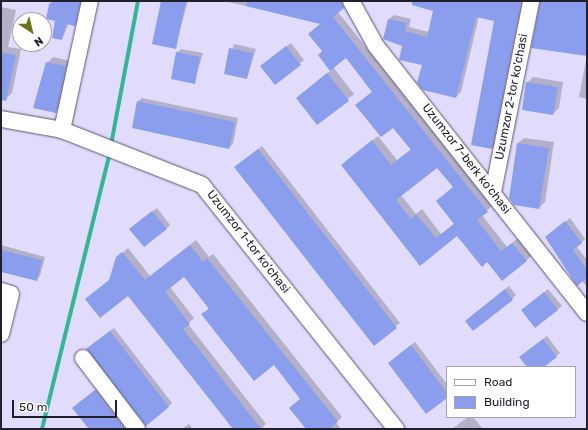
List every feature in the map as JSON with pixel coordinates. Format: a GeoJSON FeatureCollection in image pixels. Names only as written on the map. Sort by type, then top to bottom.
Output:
{"type":"FeatureCollection","features":[{"type":"Feature","properties":{"kind":"street"},"geometry":{"type":"LineString","coordinates":[[62,130],[90,1]]}},
{"type":"Feature","properties":{"kind":"street","name":"Uzumzor 7-berk ko'chasi"},"geometry":{"type":"LineString","coordinates":[[351,1],[376,46],[493,192],[587,313]]}},
{"type":"Feature","properties":{"kind":"street","name":"Uzumzor 2-tor ko'chasi"},"geometry":{"type":"LineString","coordinates":[[493,192],[531,1]]}},
{"type":"Feature","properties":{"kind":"street","name":"Uzumzor 1-tor ko‘chasi"},"geometry":{"type":"LineString","coordinates":[[1,119],[62,130],[202,185],[396,429]]}},
{"type":"Feature","properties":{"kind":"street"},"geometry":{"type":"LineString","coordinates":[[1,334],[6,293]]}},
{"type":"Feature","properties":{"kind":"street"},"geometry":{"type":"LineString","coordinates":[[83,358],[137,429]]}},
{"type":"Feature","properties":{"kind":"building"},"geometry":{"type":"Polygon","coordinates":[[[54,1],[80,1],[75,26],[66,24],[62,40],[52,38],[55,21],[52,20],[52,12],[47,12],[49,4],[54,1]]]}},
{"type":"Feature","properties":{"kind":"building"},"geometry":{"type":"Polygon","coordinates":[[[161,1],[186,1],[176,49],[152,44],[161,1]]]}},
{"type":"Feature","properties":{"kind":"building"},"geometry":{"type":"Polygon","coordinates":[[[247,1],[342,1],[344,8],[333,17],[488,212],[477,220],[501,251],[512,243],[527,261],[502,281],[487,262],[482,267],[457,236],[420,266],[341,165],[372,140],[391,165],[411,150],[393,128],[381,137],[355,105],[372,92],[346,58],[330,71],[318,55],[322,51],[308,34],[320,24],[246,6],[247,1]],[[437,168],[396,200],[411,219],[416,214],[436,238],[454,224],[436,201],[453,187],[437,168]]]}},
{"type":"Feature","properties":{"kind":"building"},"geometry":{"type":"Polygon","coordinates":[[[412,1],[521,1],[492,149],[471,145],[494,21],[476,17],[456,98],[423,90],[417,83],[422,65],[399,60],[402,46],[383,39],[388,19],[407,23],[405,31],[427,37],[433,11],[412,5],[412,1]]]}},
{"type":"Feature","properties":{"kind":"building"},"geometry":{"type":"Polygon","coordinates":[[[540,1],[587,1],[587,56],[531,48],[540,1]]]}},
{"type":"Feature","properties":{"kind":"building"},"geometry":{"type":"Polygon","coordinates":[[[286,46],[301,65],[275,85],[260,66],[286,46]]]}},
{"type":"Feature","properties":{"kind":"building"},"geometry":{"type":"Polygon","coordinates":[[[229,48],[253,53],[247,79],[224,74],[229,48]]]}},
{"type":"Feature","properties":{"kind":"building"},"geometry":{"type":"Polygon","coordinates":[[[1,52],[16,55],[6,101],[1,100],[1,52]]]}},
{"type":"Feature","properties":{"kind":"building"},"geometry":{"type":"Polygon","coordinates":[[[176,52],[200,57],[195,84],[171,79],[176,52]]]}},
{"type":"Feature","properties":{"kind":"building"},"geometry":{"type":"Polygon","coordinates":[[[46,62],[66,66],[56,113],[33,108],[46,62]]]}},
{"type":"Feature","properties":{"kind":"building"},"geometry":{"type":"Polygon","coordinates":[[[327,73],[349,101],[317,125],[296,98],[327,73]]]}},
{"type":"Feature","properties":{"kind":"building"},"geometry":{"type":"Polygon","coordinates":[[[526,82],[558,87],[553,115],[522,110],[526,82]]]}},
{"type":"Feature","properties":{"kind":"building"},"geometry":{"type":"Polygon","coordinates":[[[137,101],[235,122],[229,149],[132,128],[137,101]]]}},
{"type":"Feature","properties":{"kind":"building"},"geometry":{"type":"Polygon","coordinates":[[[517,143],[549,148],[539,209],[514,205],[509,198],[517,143]]]}},
{"type":"Feature","properties":{"kind":"building"},"geometry":{"type":"Polygon","coordinates":[[[258,149],[397,328],[374,346],[234,167],[258,149]]]}},
{"type":"Feature","properties":{"kind":"building"},"geometry":{"type":"Polygon","coordinates":[[[152,211],[167,229],[144,247],[129,229],[152,211]]]}},
{"type":"Feature","properties":{"kind":"building"},"geometry":{"type":"Polygon","coordinates":[[[565,221],[582,243],[573,250],[587,269],[587,278],[577,286],[545,237],[565,221]]]}},
{"type":"Feature","properties":{"kind":"building"},"geometry":{"type":"Polygon","coordinates":[[[190,245],[203,262],[207,258],[338,422],[329,429],[306,429],[289,408],[300,399],[274,365],[254,381],[201,314],[209,309],[184,277],[165,292],[190,324],[183,329],[261,429],[233,429],[128,296],[100,318],[85,299],[109,280],[116,257],[122,252],[145,280],[190,245]]]}},
{"type":"Feature","properties":{"kind":"building"},"geometry":{"type":"Polygon","coordinates":[[[1,250],[42,260],[37,281],[1,272],[1,250]]]}},
{"type":"Feature","properties":{"kind":"building"},"geometry":{"type":"Polygon","coordinates":[[[505,289],[513,300],[473,331],[465,321],[505,289]]]}},
{"type":"Feature","properties":{"kind":"building"},"geometry":{"type":"Polygon","coordinates":[[[544,292],[558,310],[535,328],[521,310],[544,292]]]}},
{"type":"Feature","properties":{"kind":"building"},"geometry":{"type":"Polygon","coordinates":[[[110,331],[169,407],[146,426],[86,349],[110,331]]]}},
{"type":"Feature","properties":{"kind":"building"},"geometry":{"type":"Polygon","coordinates":[[[543,339],[557,357],[545,366],[526,366],[519,357],[543,339]]]}},
{"type":"Feature","properties":{"kind":"building"},"geometry":{"type":"Polygon","coordinates":[[[411,345],[446,392],[446,399],[426,414],[388,363],[411,345]]]}},
{"type":"Feature","properties":{"kind":"building"},"geometry":{"type":"Polygon","coordinates":[[[95,390],[125,429],[89,429],[72,408],[95,390]]]}},
{"type":"Feature","properties":{"kind":"waterway"},"geometry":{"type":"LineString","coordinates":[[111,145],[138,1]]}},
{"type":"Feature","properties":{"kind":"waterway"},"geometry":{"type":"LineString","coordinates":[[42,429],[110,152]]}}]}
